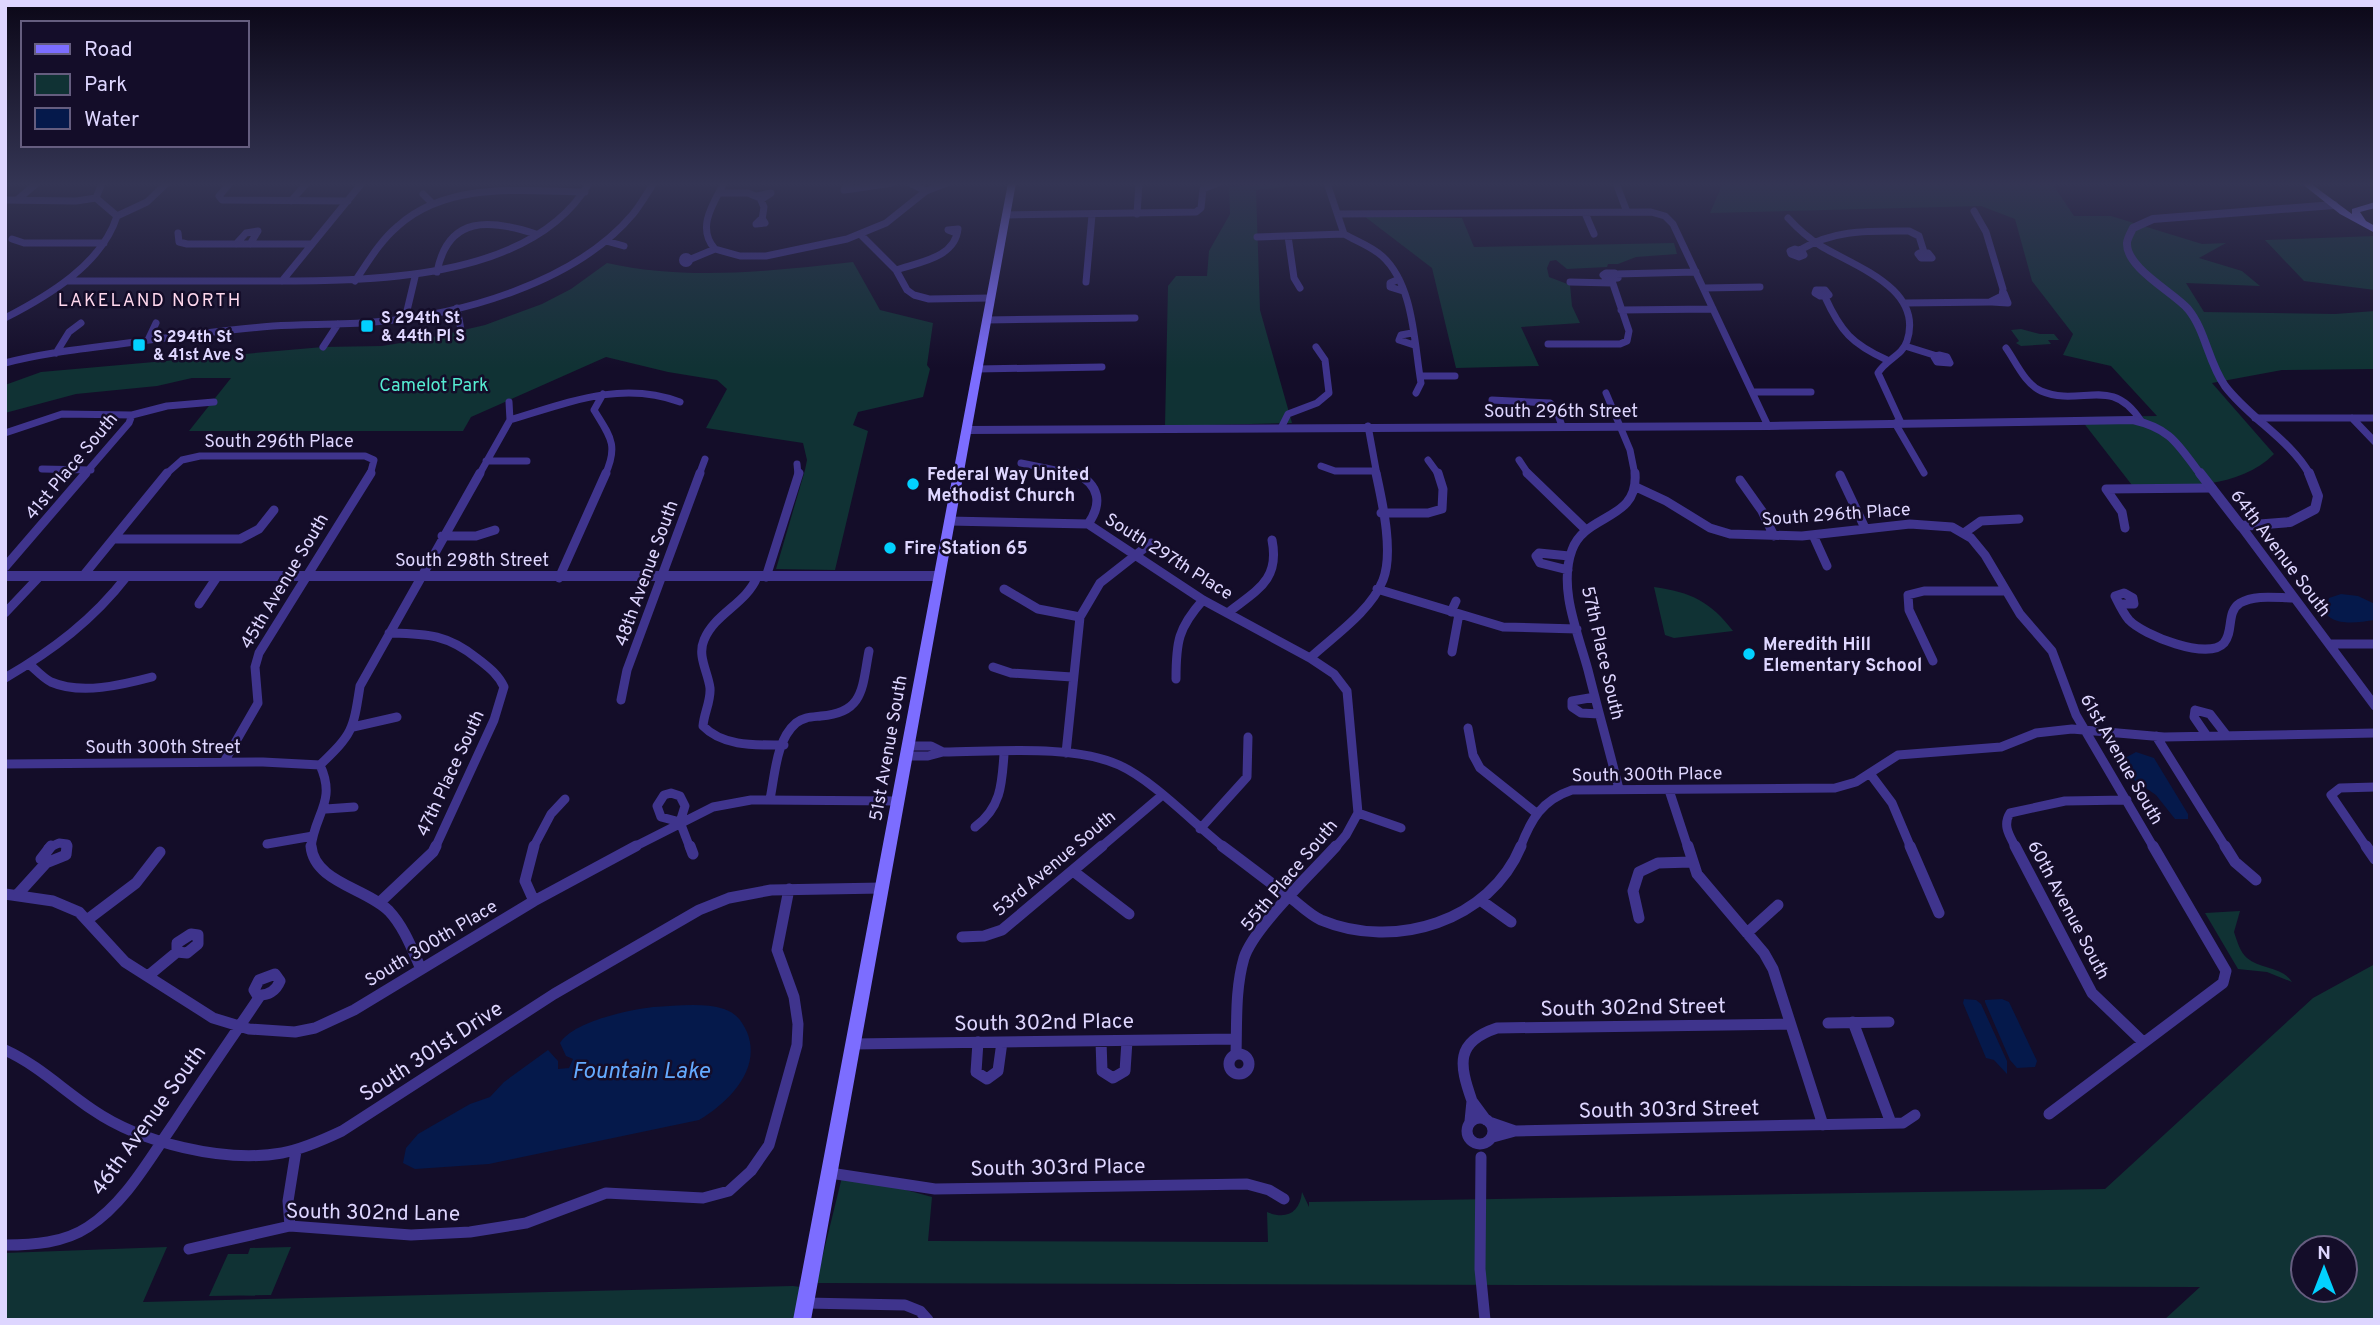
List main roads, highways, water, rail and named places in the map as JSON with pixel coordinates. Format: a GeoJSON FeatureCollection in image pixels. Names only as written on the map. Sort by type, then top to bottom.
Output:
{"type":"FeatureCollection","features":[{"type":"Feature","properties":{"kind":"main road","name":"51st Avenue South"},"geometry":{"type":"LineString","coordinates":[[802,1320],[1000,245]]}},
{"type":"Feature","properties":{"kind":"water"},"geometry":{"type":"Polygon","coordinates":[[[2341,594],[2358,596],[2375,604],[2375,620],[2343,622],[2329,617],[2320,603],[2328,603],[2329,598],[2341,594]]]}},
{"type":"Feature","properties":{"kind":"water"},"geometry":{"type":"Polygon","coordinates":[[[2136,752],[2154,758],[2188,814],[2188,819],[2175,819],[2156,795],[2134,780],[2125,758],[2136,752]]]}},
{"type":"Feature","properties":{"kind":"water"},"geometry":{"type":"Polygon","coordinates":[[[1964,999],[1976,1000],[1981,1004],[2007,1061],[2007,1074],[1994,1060],[1986,1058],[1963,1003],[1964,999]]]}},
{"type":"Feature","properties":{"kind":"water"},"geometry":{"type":"Polygon","coordinates":[[[2002,999],[2009,1002],[2037,1061],[2035,1067],[2017,1068],[2010,1060],[1985,1002],[2002,999]]]}},
{"type":"Feature","properties":{"kind":"water","name":"Fountain Lake"},"geometry":{"type":"Polygon","coordinates":[[[698,1005],[724,1009],[738,1018],[747,1032],[750,1059],[740,1083],[721,1104],[699,1120],[489,1164],[415,1169],[403,1163],[406,1148],[418,1134],[470,1104],[490,1097],[504,1082],[548,1050],[558,1061],[558,1069],[569,1068],[573,1059],[566,1056],[560,1043],[567,1035],[589,1023],[653,1007],[698,1005]]]}},
{"type":"Feature","properties":{"kind":"place","name":"S 294th St & 44th Pl S"},"geometry":{"type":"Point","coordinates":[367,326]}},
{"type":"Feature","properties":{"kind":"place","name":"S 294th St & 41st Ave S"},"geometry":{"type":"Point","coordinates":[139,345]}},
{"type":"Feature","properties":{"kind":"place","name":"Federal Way United Methodist Church"},"geometry":{"type":"Point","coordinates":[913,484]}},
{"type":"Feature","properties":{"kind":"place","name":"Fire Station 65"},"geometry":{"type":"Point","coordinates":[890,548]}},
{"type":"Feature","properties":{"kind":"place","name":"Meredith Hill Elementary School"},"geometry":{"type":"Point","coordinates":[1749,654]}},
{"type":"Feature","properties":{"kind":"district","name":"LAKELAND NORTH"},"geometry":{"type":"Point","coordinates":[150,300]}},
{"type":"Feature","properties":{"kind":"park label","name":"Camelot Park"},"geometry":{"type":"Point","coordinates":[434,385]}}]}
